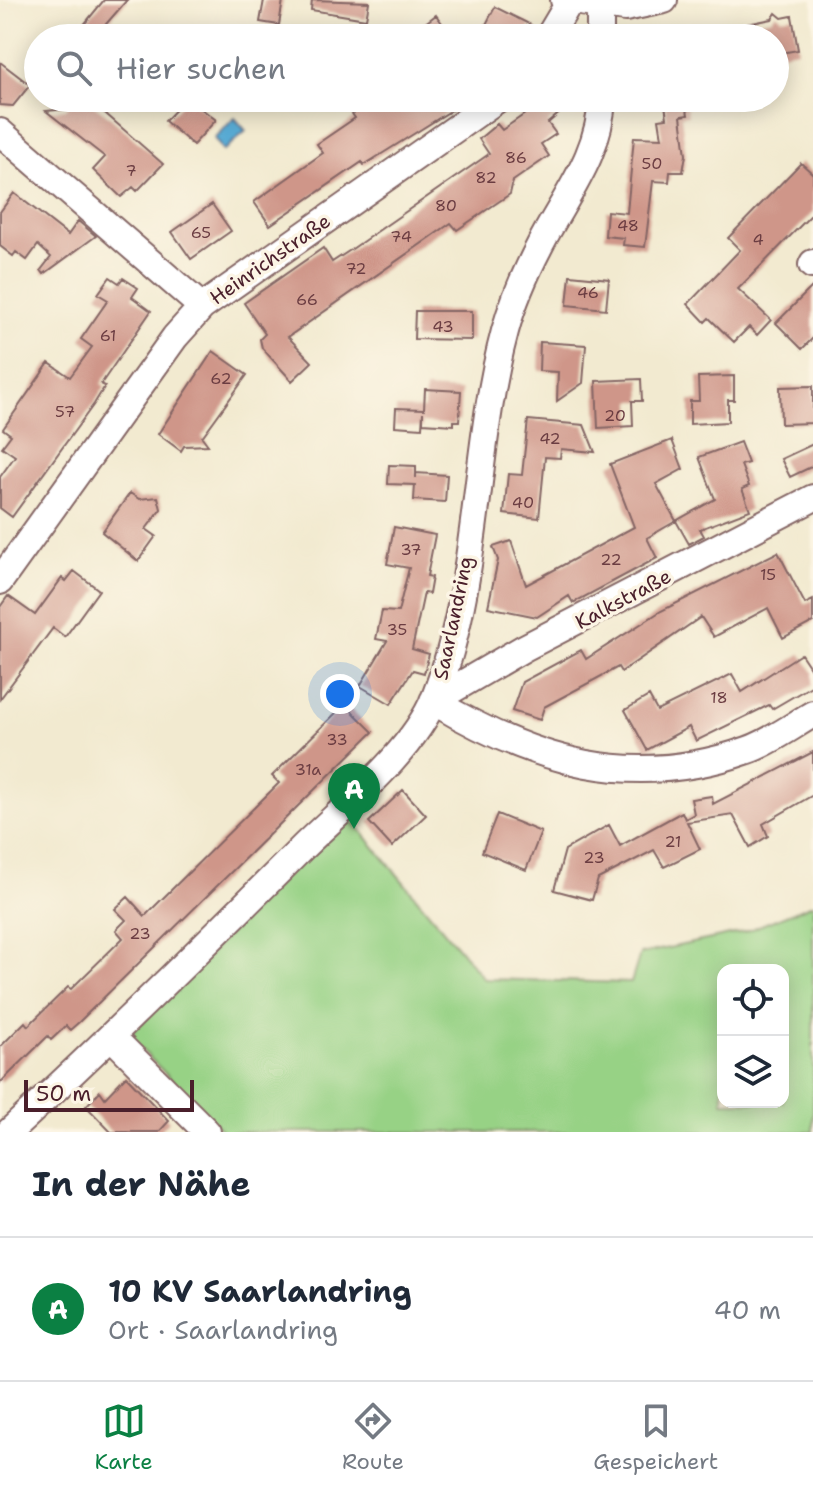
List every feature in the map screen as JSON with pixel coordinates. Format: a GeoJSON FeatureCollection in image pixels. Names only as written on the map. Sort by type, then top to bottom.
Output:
{"type":"FeatureCollection","features":[{"type":"Feature","properties":{"kind":"street"},"geometry":{"type":"LineString","coordinates":[[555,24],[567,1],[625,8],[664,0]]}},
{"type":"Feature","properties":{"kind":"street"},"geometry":{"type":"LineString","coordinates":[[600,5],[600,24]]}},
{"type":"Feature","properties":{"kind":"street","name":"Heinrichstraße"},"geometry":{"type":"LineString","coordinates":[[0,581],[175,337],[202,307],[479,112]]}},
{"type":"Feature","properties":{"kind":"street","name":"Saarlandring"},"geometry":{"type":"LineString","coordinates":[[9,1132],[112,1037],[388,764],[433,701],[445,670],[462,592],[505,331],[541,243],[588,159],[599,133],[601,112]]}},
{"type":"Feature","properties":{"kind":"street"},"geometry":{"type":"LineString","coordinates":[[0,132],[202,307]]}},
{"type":"Feature","properties":{"kind":"street","name":"Kalkstraße"},"geometry":{"type":"LineString","coordinates":[[433,701],[524,648],[813,498]]}},
{"type":"Feature","properties":{"kind":"street"},"geometry":{"type":"LineString","coordinates":[[433,701],[488,734],[546,757],[613,769],[659,768],[719,759],[751,749],[813,714]]}},
{"type":"Feature","properties":{"kind":"street"},"geometry":{"type":"LineString","coordinates":[[112,1037],[207,1132]]}},
{"type":"Feature","properties":{"kind":"green space"},"geometry":{"type":"Polygon","coordinates":[[[347,814],[484,979],[631,983],[640,954],[744,932],[813,904],[813,1132],[223,1132],[128,1036],[347,814]]]}},
{"type":"Feature","properties":{"kind":"water"},"geometry":{"type":"Polygon","coordinates":[[[235,118],[246,131],[223,151],[214,138],[235,118]]]}},
{"type":"Feature","properties":{"kind":"building"},"geometry":{"type":"Polygon","coordinates":[[[104,0],[127,0],[106,24],[84,24],[104,0]]]}},
{"type":"Feature","properties":{"kind":"building"},"geometry":{"type":"Polygon","coordinates":[[[264,0],[283,0],[279,24],[260,22],[264,0]]]}},
{"type":"Feature","properties":{"kind":"building"},"geometry":{"type":"Polygon","coordinates":[[[312,0],[369,2],[366,19],[311,10],[312,0]]]}},
{"type":"Feature","properties":{"kind":"building"},"geometry":{"type":"Polygon","coordinates":[[[495,7],[529,24],[486,24],[495,7]]]}},
{"type":"Feature","properties":{"kind":"building"},"geometry":{"type":"Polygon","coordinates":[[[776,13],[782,18],[792,16],[798,50],[789,52],[789,24],[747,24],[772,19],[776,13]]]}},
{"type":"Feature","properties":{"kind":"building"},"geometry":{"type":"Polygon","coordinates":[[[436,15],[443,24],[424,24],[436,15]]]}},
{"type":"Feature","properties":{"kind":"building"},"geometry":{"type":"Polygon","coordinates":[[[0,62],[24,80],[24,92],[13,106],[0,105],[0,62]]]}},
{"type":"Feature","properties":{"kind":"building"},"geometry":{"type":"Polygon","coordinates":[[[47,112],[103,112],[163,164],[137,191],[133,187],[121,197],[93,170],[105,157],[47,112]]]}},
{"type":"Feature","properties":{"kind":"building"},"geometry":{"type":"Polygon","coordinates":[[[174,112],[205,112],[216,120],[193,145],[165,121],[174,112]]]}},
{"type":"Feature","properties":{"kind":"building"},"geometry":{"type":"Polygon","coordinates":[[[351,112],[449,112],[364,165],[362,162],[270,225],[254,202],[323,153],[317,144],[355,118],[351,112]]]}},
{"type":"Feature","properties":{"kind":"building"},"geometry":{"type":"Polygon","coordinates":[[[528,112],[561,112],[548,123],[556,134],[541,144],[549,156],[513,181],[510,194],[457,230],[451,223],[288,337],[312,362],[292,381],[262,348],[260,339],[265,334],[244,303],[323,248],[332,262],[352,249],[489,154],[479,139],[497,124],[502,130],[528,112]]]}},
{"type":"Feature","properties":{"kind":"building"},"geometry":{"type":"Polygon","coordinates":[[[666,112],[687,112],[688,115],[681,116],[686,155],[683,172],[670,172],[669,182],[653,181],[645,247],[623,245],[624,238],[605,236],[607,211],[627,213],[634,137],[662,138],[659,119],[667,118],[666,112]]]}},
{"type":"Feature","properties":{"kind":"building"},"geometry":{"type":"Polygon","coordinates":[[[801,163],[813,174],[813,213],[738,289],[771,320],[757,335],[749,327],[734,342],[709,318],[705,322],[688,304],[740,250],[728,238],[801,163]]]}},
{"type":"Feature","properties":{"kind":"building"},"geometry":{"type":"Polygon","coordinates":[[[14,193],[68,235],[78,221],[96,236],[44,274],[41,270],[51,257],[38,245],[27,260],[16,252],[13,256],[0,246],[0,212],[14,193]]]}},
{"type":"Feature","properties":{"kind":"building"},"geometry":{"type":"Polygon","coordinates":[[[212,204],[231,231],[191,259],[172,232],[212,204]]]}},
{"type":"Feature","properties":{"kind":"building"},"geometry":{"type":"Polygon","coordinates":[[[570,275],[609,279],[606,309],[567,305],[570,275]]]}},
{"type":"Feature","properties":{"kind":"building"},"geometry":{"type":"Polygon","coordinates":[[[110,277],[119,283],[123,278],[138,288],[132,297],[151,311],[101,384],[105,386],[94,404],[12,517],[0,508],[0,477],[15,456],[2,447],[11,435],[3,429],[49,363],[70,377],[92,347],[81,339],[108,300],[98,294],[110,277]]]}},
{"type":"Feature","properties":{"kind":"building"},"geometry":{"type":"Polygon","coordinates":[[[813,286],[813,338],[802,349],[776,323],[813,286]]]}},
{"type":"Feature","properties":{"kind":"building"},"geometry":{"type":"Polygon","coordinates":[[[415,311],[472,311],[472,340],[414,339],[415,311]]]}},
{"type":"Feature","properties":{"kind":"building"},"geometry":{"type":"Polygon","coordinates":[[[540,342],[586,345],[583,383],[557,401],[558,372],[539,371],[540,342]]]}},
{"type":"Feature","properties":{"kind":"building"},"geometry":{"type":"Polygon","coordinates":[[[213,351],[247,375],[202,437],[208,445],[184,446],[181,451],[158,434],[213,351]]]}},
{"type":"Feature","properties":{"kind":"building"},"geometry":{"type":"Polygon","coordinates":[[[734,376],[734,400],[728,400],[728,422],[690,424],[690,401],[699,401],[698,377],[734,376]]]}},
{"type":"Feature","properties":{"kind":"building"},"geometry":{"type":"Polygon","coordinates":[[[641,379],[642,401],[632,401],[633,426],[598,428],[596,381],[641,379]]]}},
{"type":"Feature","properties":{"kind":"building"},"geometry":{"type":"Polygon","coordinates":[[[813,386],[813,423],[781,424],[780,387],[813,386]]]}},
{"type":"Feature","properties":{"kind":"building"},"geometry":{"type":"Polygon","coordinates":[[[425,389],[461,391],[459,421],[454,421],[454,425],[423,423],[423,412],[422,428],[395,426],[396,408],[424,409],[425,389]]]}},
{"type":"Feature","properties":{"kind":"building"},"geometry":{"type":"Polygon","coordinates":[[[528,420],[584,425],[595,452],[561,449],[560,458],[545,457],[539,518],[504,514],[508,474],[522,475],[528,420]]]}},
{"type":"Feature","properties":{"kind":"building"},"geometry":{"type":"Polygon","coordinates":[[[672,440],[683,469],[656,484],[676,521],[647,538],[657,558],[573,603],[569,596],[537,617],[488,607],[498,560],[493,547],[511,541],[526,585],[634,527],[610,464],[672,440]]]}},
{"type":"Feature","properties":{"kind":"building"},"geometry":{"type":"Polygon","coordinates":[[[740,442],[748,463],[741,465],[749,486],[742,489],[750,510],[700,529],[704,536],[689,544],[676,521],[715,499],[699,457],[740,442]]]}},
{"type":"Feature","properties":{"kind":"building"},"geometry":{"type":"Polygon","coordinates":[[[813,444],[813,466],[790,477],[781,459],[813,444]]]}},
{"type":"Feature","properties":{"kind":"building"},"geometry":{"type":"Polygon","coordinates":[[[389,465],[416,466],[416,473],[447,475],[445,502],[414,500],[415,485],[388,484],[389,465]]]}},
{"type":"Feature","properties":{"kind":"building"},"geometry":{"type":"Polygon","coordinates":[[[130,493],[139,499],[158,497],[161,509],[146,529],[156,536],[138,561],[102,532],[130,493]]]}},
{"type":"Feature","properties":{"kind":"building"},"geometry":{"type":"Polygon","coordinates":[[[394,527],[435,535],[427,576],[432,577],[429,594],[424,593],[412,649],[429,654],[424,673],[413,670],[391,704],[360,686],[387,641],[376,639],[382,611],[398,612],[409,568],[387,564],[394,527]]]}},
{"type":"Feature","properties":{"kind":"building"},"geometry":{"type":"Polygon","coordinates":[[[778,552],[805,604],[813,600],[813,622],[783,638],[768,608],[714,637],[701,617],[621,672],[618,667],[544,707],[540,720],[512,711],[522,682],[581,650],[586,659],[661,611],[778,552]]]}},
{"type":"Feature","properties":{"kind":"building"},"geometry":{"type":"Polygon","coordinates":[[[74,571],[99,590],[65,637],[53,628],[0,699],[0,607],[8,596],[35,615],[62,578],[66,581],[74,571]]]}},
{"type":"Feature","properties":{"kind":"building"},"geometry":{"type":"Polygon","coordinates":[[[801,654],[813,672],[813,685],[772,709],[769,705],[696,741],[689,727],[647,750],[625,710],[649,696],[657,711],[732,674],[742,692],[801,654]]]}},
{"type":"Feature","properties":{"kind":"building"},"geometry":{"type":"Polygon","coordinates":[[[345,704],[373,732],[79,1022],[70,1030],[66,1026],[51,1040],[48,1036],[0,1083],[0,1047],[25,1022],[28,1026],[68,987],[71,989],[123,938],[116,930],[126,920],[115,909],[128,897],[145,916],[279,783],[272,776],[345,704]]]}},
{"type":"Feature","properties":{"kind":"building"},"geometry":{"type":"Polygon","coordinates":[[[813,752],[813,795],[763,824],[768,836],[750,847],[733,815],[687,822],[700,849],[664,867],[654,850],[598,879],[592,900],[554,890],[565,850],[609,825],[620,846],[682,812],[685,819],[694,814],[691,799],[712,796],[713,804],[813,752]]]}},
{"type":"Feature","properties":{"kind":"building"},"geometry":{"type":"Polygon","coordinates":[[[403,790],[426,815],[392,847],[369,822],[403,790]]]}},
{"type":"Feature","properties":{"kind":"building"},"geometry":{"type":"Polygon","coordinates":[[[497,814],[541,832],[526,870],[482,852],[497,814]]]}},
{"type":"Feature","properties":{"kind":"building"},"geometry":{"type":"Polygon","coordinates":[[[126,1076],[169,1121],[159,1132],[111,1132],[86,1106],[100,1091],[105,1098],[126,1076]]]}},
{"type":"Feature","properties":{"kind":"place","name":"10 KV Saarlandring"},"geometry":{"type":"Point","coordinates":[354,829]}}]}
